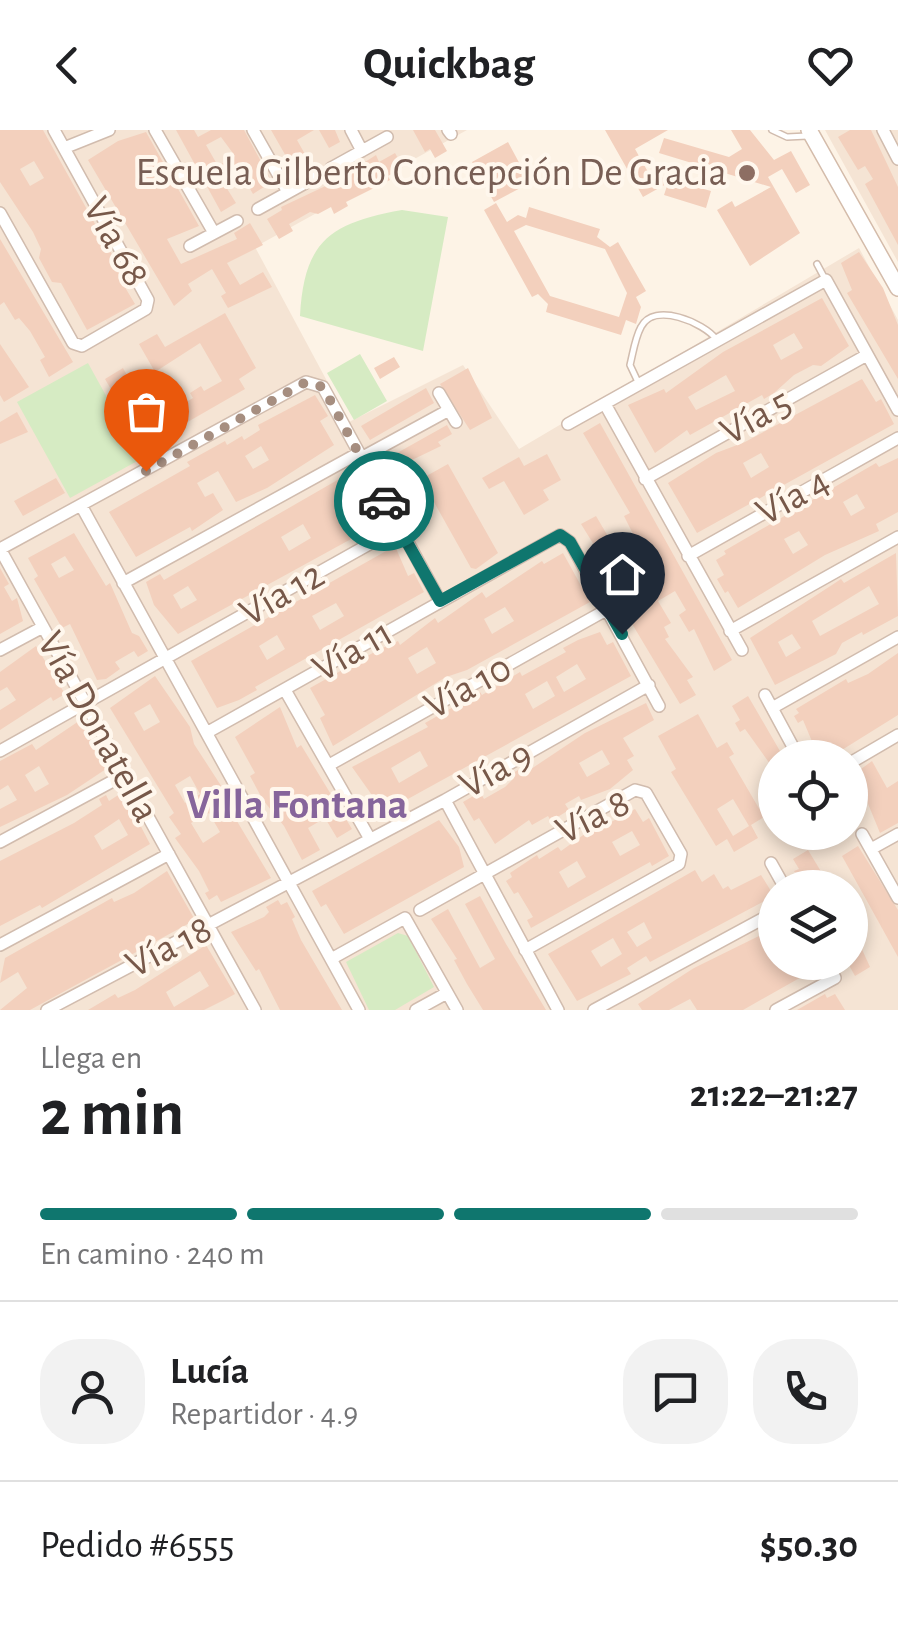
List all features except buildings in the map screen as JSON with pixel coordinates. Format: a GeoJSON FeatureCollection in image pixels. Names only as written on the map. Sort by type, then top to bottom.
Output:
{"type":"FeatureCollection","features":[{"type":"Feature","properties":{"kind":"street","name":"Vía 68"},"geometry":{"type":"LineString","coordinates":[[0,214],[73,343],[82,346],[146,309],[148,300],[54,130]]}},
{"type":"Feature","properties":{"kind":"street"},"geometry":{"type":"LineString","coordinates":[[64,148],[109,130]]}},
{"type":"Feature","properties":{"kind":"street"},"geometry":{"type":"LineString","coordinates":[[155,130],[214,233]]}},
{"type":"Feature","properties":{"kind":"street"},"geometry":{"type":"LineString","coordinates":[[253,130],[288,192]]}},
{"type":"Feature","properties":{"kind":"street"},"geometry":{"type":"LineString","coordinates":[[351,130],[362,151]]}},
{"type":"Feature","properties":{"kind":"street"},"geometry":{"type":"LineString","coordinates":[[886,132],[898,159]]}},
{"type":"Feature","properties":{"kind":"street"},"geometry":{"type":"LineString","coordinates":[[811,133],[898,288]]}},
{"type":"Feature","properties":{"kind":"street"},"geometry":{"type":"LineString","coordinates":[[331,168],[386,137]]}},
{"type":"Feature","properties":{"kind":"street"},"geometry":{"type":"LineString","coordinates":[[258,209],[316,177]]}},
{"type":"Feature","properties":{"kind":"street"},"geometry":{"type":"LineString","coordinates":[[190,246],[238,220]]}},
{"type":"Feature","properties":{"kind":"street"},"geometry":{"type":"LineString","coordinates":[[568,424],[826,280],[898,410]]}},
{"type":"Feature","properties":{"kind":"street","name":"Vía 5"},"geometry":{"type":"LineString","coordinates":[[645,479],[867,355]]}},
{"type":"Feature","properties":{"kind":"street"},"geometry":{"type":"LineString","coordinates":[[0,549],[306,382],[316,382],[323,387],[440,601]]}},
{"type":"Feature","properties":{"kind":"street"},"geometry":{"type":"LineString","coordinates":[[439,393],[456,422]]}},
{"type":"Feature","properties":{"kind":"street"},"geometry":{"type":"LineString","coordinates":[[605,404],[742,650]]}},
{"type":"Feature","properties":{"kind":"street"},"geometry":{"type":"LineString","coordinates":[[124,583],[448,410]]}},
{"type":"Feature","properties":{"kind":"street","name":"Vía 4"},"geometry":{"type":"LineString","coordinates":[[688,556],[898,438]]}},
{"type":"Feature","properties":{"kind":"street"},"geometry":{"type":"LineString","coordinates":[[82,507],[359,1010]]}},
{"type":"Feature","properties":{"kind":"street","name":"Vía 12"},"geometry":{"type":"LineString","coordinates":[[0,751],[398,528]]}},
{"type":"Feature","properties":{"kind":"street","name":"Vía 11"},"geometry":{"type":"LineString","coordinates":[[208,732],[550,538],[560,535],[570,542],[608,609]]}},
{"type":"Feature","properties":{"kind":"street"},"geometry":{"type":"LineString","coordinates":[[730,631],[898,537]]}},
{"type":"Feature","properties":{"kind":"street","name":"Vía Donatella"},"geometry":{"type":"LineString","coordinates":[[0,549],[250,1008]]}},
{"type":"Feature","properties":{"kind":"street"},"geometry":{"type":"LineString","coordinates":[[608,609],[659,706]]}},
{"type":"Feature","properties":{"kind":"street","name":"Vía 10"},"geometry":{"type":"LineString","coordinates":[[329,765],[608,609]]}},
{"type":"Feature","properties":{"kind":"street"},"geometry":{"type":"LineString","coordinates":[[0,650],[43,628]]}},
{"type":"Feature","properties":{"kind":"street"},"geometry":{"type":"LineString","coordinates":[[772,708],[898,637]]}},
{"type":"Feature","properties":{"kind":"street","name":"Vía 9"},"geometry":{"type":"LineString","coordinates":[[290,883],[649,684]]}},
{"type":"Feature","properties":{"kind":"street"},"geometry":{"type":"LineString","coordinates":[[285,690],[370,840]]}},
{"type":"Feature","properties":{"kind":"street"},"geometry":{"type":"LineString","coordinates":[[765,695],[789,740]]}},
{"type":"Feature","properties":{"kind":"street"},"geometry":{"type":"LineString","coordinates":[[868,752],[898,735]]}},
{"type":"Feature","properties":{"kind":"street"},"geometry":{"type":"LineString","coordinates":[[0,842],[124,774]]}},
{"type":"Feature","properties":{"kind":"street","name":"Vía 8"},"geometry":{"type":"LineString","coordinates":[[420,910],[635,790],[646,793],[681,854],[679,864],[525,950]]}},
{"type":"Feature","properties":{"kind":"street"},"geometry":{"type":"LineString","coordinates":[[445,800],[558,1010]]}},
{"type":"Feature","properties":{"kind":"street"},"geometry":{"type":"LineString","coordinates":[[871,849],[898,834]]}},
{"type":"Feature","properties":{"kind":"street"},"geometry":{"type":"LineString","coordinates":[[868,844],[898,898]]}},
{"type":"Feature","properties":{"kind":"street","name":"Vía 18"},"geometry":{"type":"LineString","coordinates":[[0,945],[169,854]]}},
{"type":"Feature","properties":{"kind":"street"},"geometry":{"type":"LineString","coordinates":[[771,864],[774,870]]}},
{"type":"Feature","properties":{"kind":"street","name":"Vía 18"},"geometry":{"type":"LineString","coordinates":[[47,1010],[290,883]]}},
{"type":"Feature","properties":{"kind":"street"},"geometry":{"type":"LineString","coordinates":[[331,959],[405,918],[456,1010]]}},
{"type":"Feature","properties":{"kind":"street"},"geometry":{"type":"LineString","coordinates":[[594,1010],[758,921]]}},
{"type":"Feature","properties":{"kind":"street"},"geometry":{"type":"LineString","coordinates":[[776,1010],[831,980]]}},
{"type":"Feature","properties":{"kind":"street"},"geometry":{"type":"LineString","coordinates":[[416,1010],[447,993]]}},
{"type":"Feature","properties":{"kind":"lane"},"geometry":{"type":"LineString","coordinates":[[772,130],[787,137],[811,133]]}},
{"type":"Feature","properties":{"kind":"lane"},"geometry":{"type":"LineString","coordinates":[[818,264],[826,280]]}},
{"type":"Feature","properties":{"kind":"lane"},"geometry":{"type":"LineString","coordinates":[[639,385],[630,365],[642,324],[651,317],[662,314],[706,326],[718,342]]}},
{"type":"Feature","properties":{"kind":"shaded area"},"geometry":{"type":"Polygon","coordinates":[[[0,130],[467,130],[255,247],[349,422],[463,365],[519,449],[859,248],[898,320],[898,1010],[0,1010],[0,130]]]}},
{"type":"Feature","properties":{"kind":"shaded area"},"geometry":{"type":"Polygon","coordinates":[[[825,130],[898,130],[898,262],[825,130]]]}},
{"type":"Feature","properties":{"kind":"green space"},"geometry":{"type":"Polygon","coordinates":[[[402,210],[448,217],[423,351],[300,316],[308,270],[326,240],[356,222],[402,210]]]}},
{"type":"Feature","properties":{"kind":"green space"},"geometry":{"type":"Polygon","coordinates":[[[360,354],[387,401],[354,420],[327,373],[360,354]]]}},
{"type":"Feature","properties":{"kind":"green space"},"geometry":{"type":"Polygon","coordinates":[[[88,363],[141,459],[70,498],[17,402],[88,363]]]}},
{"type":"Feature","properties":{"kind":"green space"},"geometry":{"type":"Polygon","coordinates":[[[398,933],[408,936],[434,987],[395,1010],[369,1010],[346,962],[398,933]]]}},
{"type":"Feature","properties":{"kind":"way so far"},"geometry":{"type":"LineString","coordinates":[[146,471],[306,382],[316,382],[323,387],[384,501]]}},
{"type":"Feature","properties":{"kind":"place","name":"Escuela Gilberto Concepción De Gracia"},"geometry":{"type":"Point","coordinates":[747,173]}},
{"type":"Feature","properties":{"kind":"district","name":"Villa Fontana"},"geometry":{"type":"Point","coordinates":[297,805]}},
{"type":"Feature","properties":{"kind":"route"},"geometry":{"type":"LineString","coordinates":[[384,501],[440,601],[560,535],[570,542],[622,634]]}}]}
